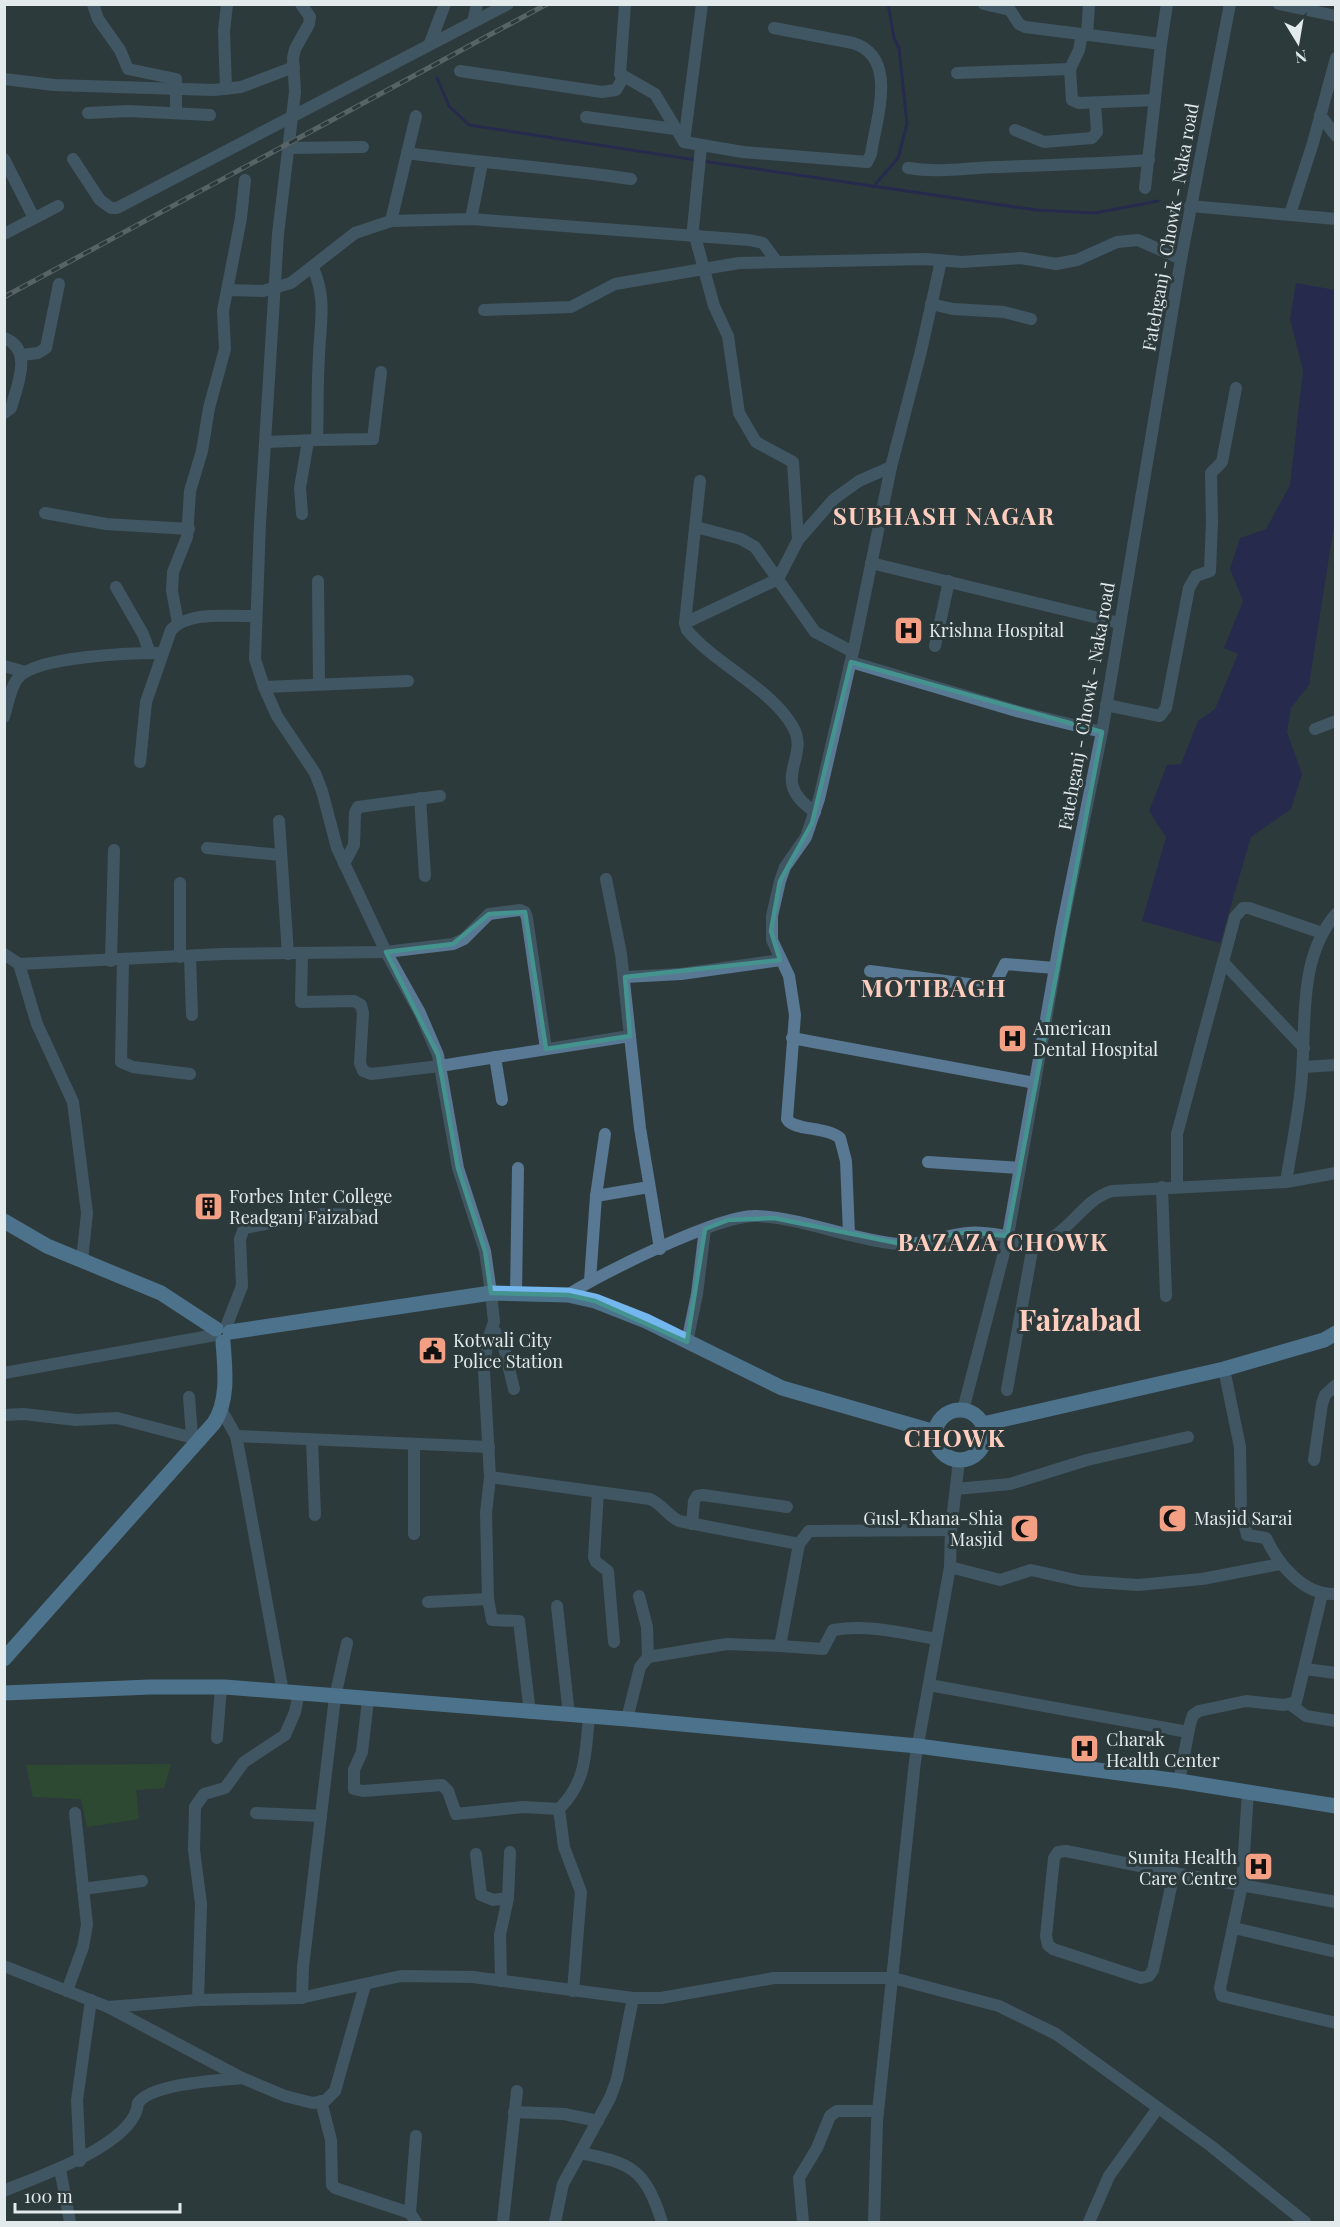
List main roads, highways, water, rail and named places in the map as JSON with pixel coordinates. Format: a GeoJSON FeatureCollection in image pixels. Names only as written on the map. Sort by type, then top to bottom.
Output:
{"type":"FeatureCollection","features":[{"type":"Feature","properties":{"kind":"main road"},"geometry":{"type":"LineString","coordinates":[[4,1221],[46,1246],[161,1293],[222,1333],[490,1293],[568,1295],[621,1311],[782,1388],[935,1432]]}},
{"type":"Feature","properties":{"kind":"main road"},"geometry":{"type":"LineString","coordinates":[[4,1659],[222,1411],[224,1383],[222,1333]]}},
{"type":"Feature","properties":{"kind":"main road"},"geometry":{"type":"LineString","coordinates":[[983,1424],[1224,1369],[1332,1338]]}},
{"type":"Feature","properties":{"kind":"main road"},"geometry":{"type":"LineString","coordinates":[[963,1410],[978,1417],[983,1424],[985,1441],[976,1455],[959,1460],[948,1457],[939,1449],[935,1432],[945,1415],[963,1410]]}},
{"type":"Feature","properties":{"kind":"main road"},"geometry":{"type":"LineString","coordinates":[[4,1693],[150,1687],[221,1688],[627,1719],[918,1746],[1179,1781],[1335,1806]]}},
{"type":"Feature","properties":{"kind":"waterway"},"geometry":{"type":"LineString","coordinates":[[873,187],[898,158],[907,124],[899,48],[894,38],[888,4]]}},
{"type":"Feature","properties":{"kind":"waterway"},"geometry":{"type":"LineString","coordinates":[[437,78],[449,106],[469,125],[696,160]]}},
{"type":"Feature","properties":{"kind":"waterway"},"geometry":{"type":"LineString","coordinates":[[702,161],[1036,210],[1095,213],[1158,201]]}},
{"type":"Feature","properties":{"kind":"railway"},"geometry":{"type":"LineString","coordinates":[[4,297],[547,4]]}},
{"type":"Feature","properties":{"kind":"place","name":"Krishna Hospital"},"geometry":{"type":"Point","coordinates":[908,630]}},
{"type":"Feature","properties":{"kind":"place","name":"American Dental Hospital"},"geometry":{"type":"Point","coordinates":[1012,1038]}},
{"type":"Feature","properties":{"kind":"place","name":"Forbes Inter College Readganj Faizabad"},"geometry":{"type":"Point","coordinates":[208,1206]}},
{"type":"Feature","properties":{"kind":"place","name":"Kotwali City Police Station"},"geometry":{"type":"Point","coordinates":[432,1350]}},
{"type":"Feature","properties":{"kind":"place","name":"Masjid Sarai"},"geometry":{"type":"Point","coordinates":[1173,1518]}},
{"type":"Feature","properties":{"kind":"place","name":"Gusl-Khana-Shia Masjid"},"geometry":{"type":"Point","coordinates":[1024,1528]}},
{"type":"Feature","properties":{"kind":"place","name":"Charak Health Center"},"geometry":{"type":"Point","coordinates":[1085,1749]}},
{"type":"Feature","properties":{"kind":"place","name":"Sunita Health Care Centre"},"geometry":{"type":"Point","coordinates":[1258,1867]}},
{"type":"Feature","properties":{"kind":"district","name":"SUBHASH NAGAR"},"geometry":{"type":"Point","coordinates":[944,515]}},
{"type":"Feature","properties":{"kind":"district","name":"MOTIBAGH"},"geometry":{"type":"Point","coordinates":[934,987]}},
{"type":"Feature","properties":{"kind":"district","name":"BAZAZA CHOWK"},"geometry":{"type":"Point","coordinates":[1003,1241]}},
{"type":"Feature","properties":{"kind":"district","name":"Faizabad"},"geometry":{"type":"Point","coordinates":[1080,1319]}},
{"type":"Feature","properties":{"kind":"district","name":"CHOWK"},"geometry":{"type":"Point","coordinates":[955,1437]}}]}
